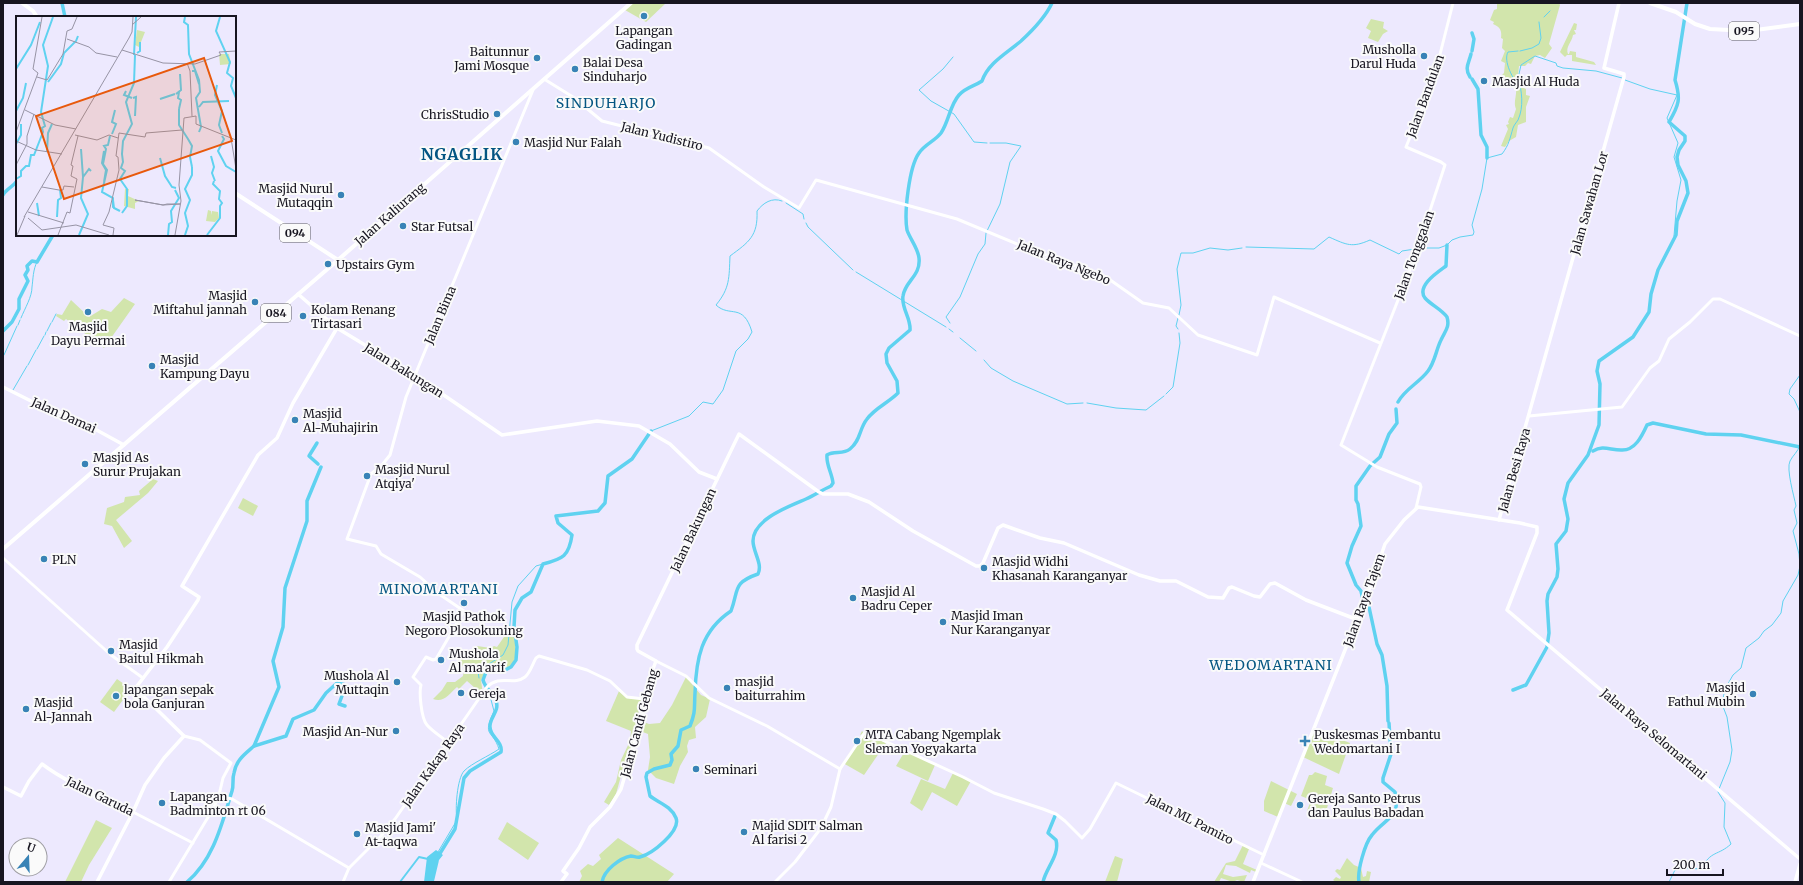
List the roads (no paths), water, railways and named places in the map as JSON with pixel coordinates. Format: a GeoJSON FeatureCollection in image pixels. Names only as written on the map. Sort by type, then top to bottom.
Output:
{"type":"FeatureCollection","features":[{"type":"Feature","properties":{"kind":"main road"},"geometry":{"type":"LineString","coordinates":[[22,3],[33,11],[36,16]]}},
{"type":"Feature","properties":{"kind":"main road","name":"Jalan Kaliurang"},"geometry":{"type":"LineString","coordinates":[[3,549],[338,260],[631,3]]}},
{"type":"Feature","properties":{"kind":"main road","name":"Jalan Sawahan Lor"},"geometry":{"type":"LineString","coordinates":[[1529,416],[1624,77],[1624,74],[1604,68],[1619,3]]}},
{"type":"Feature","properties":{"kind":"main road","name":"095"},"geometry":{"type":"LineString","coordinates":[[1650,3],[1682,15],[1704,27],[1724,30],[1755,30],[1800,24]]}},
{"type":"Feature","properties":{"kind":"main road","name":"094"},"geometry":{"type":"LineString","coordinates":[[236,194],[338,260]]}},
{"type":"Feature","properties":{"kind":"main road","name":"Jalan Bakungan"},"geometry":{"type":"LineString","coordinates":[[298,294],[337,328],[416,376],[502,435],[604,420],[639,426],[670,444],[699,472],[717,479],[637,646],[638,651],[656,661]]}},
{"type":"Feature","properties":{"kind":"main road"},"geometry":{"type":"LineString","coordinates":[[97,882],[133,812],[148,779],[184,736],[136,688],[167,647],[199,597],[182,586],[258,455],[277,438],[293,403],[337,328]]}},
{"type":"Feature","properties":{"kind":"main road","name":"Jalan Damai"},"geometry":{"type":"LineString","coordinates":[[3,387],[43,407],[71,416],[124,445]]}},
{"type":"Feature","properties":{"kind":"main road","name":"Jalan Besi Raya"},"geometry":{"type":"LineString","coordinates":[[1500,520],[1529,416]]}},
{"type":"Feature","properties":{"kind":"main road"},"geometry":{"type":"LineString","coordinates":[[717,479],[739,434],[817,492],[822,494],[848,494],[869,502],[913,531],[976,566],[980,566],[983,563],[998,528],[1003,525],[1044,540],[1060,542],[1145,577],[1160,581],[1179,582],[1205,596],[1223,598],[1228,588],[1232,586],[1254,596],[1260,597],[1270,584],[1275,583],[1306,600],[1358,620]]}},
{"type":"Feature","properties":{"kind":"main road"},"geometry":{"type":"LineString","coordinates":[[1417,507],[1500,520]]}},
{"type":"Feature","properties":{"kind":"main road","name":"Jalan Raya Tajem"},"geometry":{"type":"LineString","coordinates":[[1253,882],[1358,620],[1384,544],[1417,507]]}},
{"type":"Feature","properties":{"kind":"main road","name":"Jalan Raya Selomartani"},"geometry":{"type":"LineString","coordinates":[[1500,520],[1537,527],[1537,533],[1507,610],[1800,859]]}},
{"type":"Feature","properties":{"kind":"main road","name":"Jalan Candi Gebang"},"geometry":{"type":"LineString","coordinates":[[561,882],[567,874],[564,871],[579,848],[590,827],[610,807],[621,789],[639,729],[644,699],[656,661]]}},
{"type":"Feature","properties":{"kind":"main road","name":"Jalan Garuda"},"geometry":{"type":"LineString","coordinates":[[3,787],[21,796],[29,780],[42,764],[76,785],[109,799],[133,812]]}},
{"type":"Feature","properties":{"kind":"main road"},"geometry":{"type":"LineString","coordinates":[[1795,882],[1800,864]]}},
{"type":"Feature","properties":{"kind":"street","name":"Jalan Bandulan"},"geometry":{"type":"LineString","coordinates":[[1445,165],[1406,147],[1434,78],[1453,3]]}},
{"type":"Feature","properties":{"kind":"street","name":"Jalan Yudistiro"},"geometry":{"type":"LineString","coordinates":[[544,79],[573,97],[602,121],[709,148],[769,191],[799,208],[816,180]]}},
{"type":"Feature","properties":{"kind":"street","name":"Jalan Bima"},"geometry":{"type":"LineString","coordinates":[[449,743],[426,724],[424,720],[420,691],[421,685],[413,678],[426,657],[433,660],[436,659],[464,611],[439,594],[420,577],[381,554],[377,546],[347,539],[372,474],[382,465],[390,454],[404,403],[530,93]]}},
{"type":"Feature","properties":{"kind":"street","name":"Jalan Tonggalan"},"geometry":{"type":"LineString","coordinates":[[1417,507],[1421,489],[1420,484],[1369,463],[1341,445],[1413,262],[1445,165]]}},
{"type":"Feature","properties":{"kind":"street","name":"Jalan Raya Ngebo"},"geometry":{"type":"LineString","coordinates":[[816,180],[950,217],[1106,278],[1144,303],[1169,308],[1198,335],[1257,354],[1274,297],[1380,343]]}},
{"type":"Feature","properties":{"kind":"street","name":"Jalan Besi Raya"},"geometry":{"type":"LineString","coordinates":[[1529,416],[1618,408],[1624,405],[1650,368],[1659,361],[1669,340],[1713,299],[1720,299],[1800,336]]}},
{"type":"Feature","properties":{"kind":"street"},"geometry":{"type":"LineString","coordinates":[[3,558],[61,612],[111,655],[143,678]]}},
{"type":"Feature","properties":{"kind":"street","name":"Jalan Kakap Raya"},"geometry":{"type":"LineString","coordinates":[[349,868],[383,834],[449,743],[487,687],[498,680],[508,681],[526,677],[536,658],[539,656],[588,670],[610,681],[627,697],[644,699]]}},
{"type":"Feature","properties":{"kind":"street","name":"Jalan Bakungan"},"geometry":{"type":"LineString","coordinates":[[656,661],[686,676],[709,698],[767,726],[840,769]]}},
{"type":"Feature","properties":{"kind":"street","name":"Jalan ML Pamiro"},"geometry":{"type":"LineString","coordinates":[[840,769],[865,732],[972,781],[994,793],[1043,809],[1062,818],[1082,838],[1090,829],[1116,783],[1264,856]]}},
{"type":"Feature","properties":{"kind":"street"},"geometry":{"type":"LineString","coordinates":[[169,882],[219,796],[223,778],[231,763],[200,740],[184,736]]}},
{"type":"Feature","properties":{"kind":"street"},"geometry":{"type":"LineString","coordinates":[[775,882],[795,862],[821,828],[831,807],[840,769]]}},
{"type":"Feature","properties":{"kind":"street"},"geometry":{"type":"LineString","coordinates":[[219,796],[230,798],[349,868],[343,882]]}},
{"type":"Feature","properties":{"kind":"street","name":"Jalan Garuda"},"geometry":{"type":"LineString","coordinates":[[133,812],[193,843]]}},
{"type":"Feature","properties":{"kind":"street"},"geometry":{"type":"LineString","coordinates":[[1261,862],[1302,882]]}},
{"type":"Feature","properties":{"kind":"water"},"geometry":{"type":"Polygon","coordinates":[[[436,850],[443,855],[435,865],[432,882],[424,882],[427,857],[436,850]]]}},
{"type":"Feature","properties":{"kind":"waterway"},"geometry":{"type":"LineString","coordinates":[[62,3],[65,16]]}},
{"type":"Feature","properties":{"kind":"waterway"},"geometry":{"type":"LineString","coordinates":[[602,882],[606,873],[613,865],[627,857],[640,857],[645,855],[658,847],[674,829],[676,823],[674,814],[671,810],[650,796],[646,777],[647,773],[654,769],[670,765],[672,760],[671,754],[678,746],[681,730],[690,726],[694,713],[697,669],[702,647],[713,627],[731,611],[736,592],[740,584],[750,577],[758,574],[759,562],[753,541],[759,526],[774,514],[831,486],[833,483],[827,462],[827,455],[844,452],[854,446],[864,423],[870,415],[898,393],[897,381],[887,363],[886,354],[889,348],[910,330],[903,296],[904,291],[918,269],[919,264],[916,247],[907,230],[906,222],[908,190],[915,160],[921,150],[941,133],[959,95],[982,81],[993,64],[1030,33],[1046,14],[1052,3]]}},
{"type":"Feature","properties":{"kind":"waterway"},"geometry":{"type":"LineString","coordinates":[[1513,690],[1526,685],[1547,647],[1549,633],[1547,601],[1548,594],[1557,577],[1558,569],[1556,544],[1566,531],[1568,519],[1564,499],[1568,483],[1588,455],[1599,425],[1600,384],[1597,371],[1599,361],[1633,337],[1649,312],[1651,294],[1658,270],[1676,235],[1677,221],[1688,193],[1686,181],[1678,165],[1677,157],[1679,150],[1685,141],[1685,136],[1669,122],[1678,102],[1678,92],[1675,80],[1687,3]]}},
{"type":"Feature","properties":{"kind":"waterway"},"geometry":{"type":"LineString","coordinates":[[1544,17],[1550,11]]}},
{"type":"Feature","properties":{"kind":"waterway"},"geometry":{"type":"LineString","coordinates":[[1520,51],[1532,48],[1539,44],[1541,38],[1539,22]]}},
{"type":"Feature","properties":{"kind":"waterway"},"geometry":{"type":"LineString","coordinates":[[1472,33],[1474,39],[1472,51]]}},
{"type":"Feature","properties":{"kind":"waterway"},"geometry":{"type":"LineString","coordinates":[[1518,51],[1508,52],[1507,60],[1514,80],[1520,87]]}},
{"type":"Feature","properties":{"kind":"waterway"},"geometry":{"type":"LineString","coordinates":[[1470,77],[1467,68],[1471,54]]}},
{"type":"Feature","properties":{"kind":"waterway"},"geometry":{"type":"LineString","coordinates":[[1519,74],[1521,65],[1535,56],[1556,63],[1557,66],[1563,68],[1596,71],[1622,78]]}},
{"type":"Feature","properties":{"kind":"waterway"},"geometry":{"type":"LineString","coordinates":[[953,57],[943,69],[919,90],[931,101],[954,114],[974,142],[987,143]]}},
{"type":"Feature","properties":{"kind":"waterway"},"geometry":{"type":"LineString","coordinates":[[1420,248],[1439,248],[1447,245],[1452,240],[1473,235],[1474,232],[1472,225],[1482,189],[1487,158],[1502,154],[1508,144],[1513,127],[1520,115],[1522,99],[1518,77]]}},
{"type":"Feature","properties":{"kind":"waterway"},"geometry":{"type":"LineString","coordinates":[[1472,79],[1478,89],[1481,135],[1487,147],[1487,158]]}},
{"type":"Feature","properties":{"kind":"waterway"},"geometry":{"type":"LineString","coordinates":[[1625,80],[1650,89],[1677,95],[1667,118],[1678,143],[1674,157],[1681,180],[1677,201],[1674,236]]}},
{"type":"Feature","properties":{"kind":"waterway"},"geometry":{"type":"LineString","coordinates":[[950,323],[946,317],[960,297],[978,254],[985,244],[986,233],[1000,204],[1010,162],[1021,146],[1006,143],[990,143]]}},
{"type":"Feature","properties":{"kind":"waterway"},"geometry":{"type":"LineString","coordinates":[[3,195],[16,182]]}},
{"type":"Feature","properties":{"kind":"waterway"},"geometry":{"type":"LineString","coordinates":[[651,431],[689,416],[703,402],[713,404],[723,390],[736,351],[748,339],[752,332],[745,317],[736,312],[721,309],[716,305],[721,299],[728,282],[730,256],[751,238],[756,227],[757,211],[759,208],[771,200],[782,201]]}},
{"type":"Feature","properties":{"kind":"waterway"},"geometry":{"type":"LineString","coordinates":[[786,203],[803,214],[804,219]]}},
{"type":"Feature","properties":{"kind":"waterway"},"geometry":{"type":"LineString","coordinates":[[806,223],[808,227],[853,270]]}},
{"type":"Feature","properties":{"kind":"waterway"},"geometry":{"type":"LineString","coordinates":[[3,331],[12,322],[19,309],[19,299],[28,281],[25,275],[28,270],[27,266],[32,261],[37,262],[52,236]]}},
{"type":"Feature","properties":{"kind":"waterway"},"geometry":{"type":"LineString","coordinates":[[1246,247],[1314,249],[1329,237],[1340,242],[1354,245],[1370,240],[1399,254],[1402,251],[1415,249]]}},
{"type":"Feature","properties":{"kind":"waterway"},"geometry":{"type":"LineString","coordinates":[[1398,402],[1404,393],[1424,375],[1430,367],[1447,326],[1447,317],[1427,300],[1423,293],[1423,289],[1429,280],[1446,266],[1447,245]]}},
{"type":"Feature","properties":{"kind":"waterway"},"geometry":{"type":"LineString","coordinates":[[1179,315],[1181,305],[1177,269],[1181,253],[1193,253],[1210,248],[1228,250],[1242,248]]}},
{"type":"Feature","properties":{"kind":"waterway"},"geometry":{"type":"LineString","coordinates":[[21,318],[31,295],[34,271],[37,262]]}},
{"type":"Feature","properties":{"kind":"waterway"},"geometry":{"type":"LineString","coordinates":[[856,272],[946,327]]}},
{"type":"Feature","properties":{"kind":"waterway"},"geometry":{"type":"LineString","coordinates":[[52,322],[56,314]]}},
{"type":"Feature","properties":{"kind":"waterway"},"geometry":{"type":"LineString","coordinates":[[1178,318],[1176,326],[1178,329]]}},
{"type":"Feature","properties":{"kind":"waterway"},"geometry":{"type":"LineString","coordinates":[[18,325],[20,320]]}},
{"type":"Feature","properties":{"kind":"waterway"},"geometry":{"type":"LineString","coordinates":[[47,331],[51,323]]}},
{"type":"Feature","properties":{"kind":"waterway"},"geometry":{"type":"LineString","coordinates":[[4,355],[17,326]]}},
{"type":"Feature","properties":{"kind":"waterway"},"geometry":{"type":"LineString","coordinates":[[949,329],[953,332]]}},
{"type":"Feature","properties":{"kind":"waterway"},"geometry":{"type":"LineString","coordinates":[[1166,394],[1173,387],[1180,343],[1179,333]]}},
{"type":"Feature","properties":{"kind":"waterway"},"geometry":{"type":"LineString","coordinates":[[37,349],[44,336]]}},
{"type":"Feature","properties":{"kind":"waterway"},"geometry":{"type":"LineString","coordinates":[[960,338],[976,351]]}},
{"type":"Feature","properties":{"kind":"waterway"},"geometry":{"type":"LineString","coordinates":[[28,365],[36,350]]}},
{"type":"Feature","properties":{"kind":"waterway"},"geometry":{"type":"LineString","coordinates":[[984,360],[991,368],[1013,381],[1067,404],[1083,403]]}},
{"type":"Feature","properties":{"kind":"waterway"},"geometry":{"type":"LineString","coordinates":[[13,390],[27,366]]}},
{"type":"Feature","properties":{"kind":"waterway"},"geometry":{"type":"LineString","coordinates":[[1800,375],[1790,389],[1789,394],[1794,399],[1800,412]]}},
{"type":"Feature","properties":{"kind":"waterway"},"geometry":{"type":"LineString","coordinates":[[1087,403],[1116,408],[1146,410],[1164,396]]}},
{"type":"Feature","properties":{"kind":"waterway"},"geometry":{"type":"LineString","coordinates":[[1388,721],[1387,686],[1382,655],[1377,644],[1369,607],[1363,600],[1361,591],[1356,585],[1347,563],[1352,546],[1361,526],[1358,504],[1356,500],[1356,486],[1370,466],[1380,457],[1389,434],[1397,423],[1396,409]]}},
{"type":"Feature","properties":{"kind":"waterway"},"geometry":{"type":"LineString","coordinates":[[1593,451],[1600,448],[1626,450],[1637,442],[1647,425],[1653,423],[1706,434],[1741,435],[1800,447]]}},
{"type":"Feature","properties":{"kind":"waterway"},"geometry":{"type":"LineString","coordinates":[[439,855],[455,829],[464,778],[470,771],[501,752],[500,745],[492,734],[490,727],[497,705],[493,695],[485,686],[483,680],[486,672],[492,669],[501,672],[511,667],[516,660],[517,647],[514,627],[515,610],[522,598],[531,592],[543,564],[564,556],[569,548],[572,535],[558,523],[556,516],[598,511],[605,503],[608,476],[632,459],[651,431]]}},
{"type":"Feature","properties":{"kind":"waterway"},"geometry":{"type":"LineString","coordinates":[[317,443],[309,456],[318,464]]}},
{"type":"Feature","properties":{"kind":"waterway"},"geometry":{"type":"LineString","coordinates":[[1719,789],[1730,762],[1732,750],[1727,717],[1722,704],[1725,689],[1733,675],[1741,668],[1746,648],[1759,638],[1781,613],[1783,601],[1798,575],[1800,566],[1799,554],[1793,531],[1797,523],[1794,510],[1796,506],[1789,465],[1800,445]]}},
{"type":"Feature","properties":{"kind":"waterway"},"geometry":{"type":"LineString","coordinates":[[321,467],[307,501],[307,521],[285,588],[283,627],[273,661],[279,687],[254,746],[286,736],[293,719],[314,710],[326,693],[337,683],[346,685],[339,704],[345,706]]}},
{"type":"Feature","properties":{"kind":"waterway"},"geometry":{"type":"LineString","coordinates":[[479,678],[478,671],[503,655],[508,645],[512,602],[518,586],[536,566],[543,564]]}},
{"type":"Feature","properties":{"kind":"waterway"},"geometry":{"type":"LineString","coordinates":[[438,852],[457,820],[457,794],[460,780],[464,771],[471,765],[499,749],[488,729],[494,711],[490,696]]}},
{"type":"Feature","properties":{"kind":"waterway"},"geometry":{"type":"LineString","coordinates":[[1359,882],[1360,864],[1369,839],[1391,817],[1396,807],[1397,800],[1395,792],[1383,782],[1391,754],[1389,723]]}},
{"type":"Feature","properties":{"kind":"waterway"},"geometry":{"type":"LineString","coordinates":[[187,882],[204,863],[216,840],[232,791],[235,768],[241,758],[254,746]]}},
{"type":"Feature","properties":{"kind":"waterway"},"geometry":{"type":"LineString","coordinates":[[1669,882],[1675,870],[1686,868],[1701,869],[1711,856],[1731,844],[1724,827],[1725,803],[1718,792]]}},
{"type":"Feature","properties":{"kind":"waterway"},"geometry":{"type":"LineString","coordinates":[[1043,882],[1057,846],[1056,840],[1048,833],[1055,816]]}},
{"type":"Feature","properties":{"kind":"waterway"},"geometry":{"type":"LineString","coordinates":[[400,882],[419,857],[428,859]]}},
{"type":"Feature","properties":{"kind":"waterway"},"geometry":{"type":"LineString","coordinates":[[432,882],[437,861]]}},
{"type":"Feature","properties":{"kind":"place","name":"Lapangan Gadingan"},"geometry":{"type":"Point","coordinates":[644,16]}},
{"type":"Feature","properties":{"kind":"place","name":"Musholla Darul Huda"},"geometry":{"type":"Point","coordinates":[1424,56]}},
{"type":"Feature","properties":{"kind":"place","name":"Baitunnur Jami Mosque"},"geometry":{"type":"Point","coordinates":[537,58]}},
{"type":"Feature","properties":{"kind":"place","name":"Balai Desa Sinduharjo"},"geometry":{"type":"Point","coordinates":[575,69]}},
{"type":"Feature","properties":{"kind":"place","name":"Masjid Al Huda"},"geometry":{"type":"Point","coordinates":[1484,81]}},
{"type":"Feature","properties":{"kind":"place","name":"ChrisStudio"},"geometry":{"type":"Point","coordinates":[497,114]}},
{"type":"Feature","properties":{"kind":"place","name":"Masjid Nur Falah"},"geometry":{"type":"Point","coordinates":[516,142]}},
{"type":"Feature","properties":{"kind":"place","name":"Masjid Nurul Mutaqqin"},"geometry":{"type":"Point","coordinates":[341,195]}},
{"type":"Feature","properties":{"kind":"place","name":"Star Futsal"},"geometry":{"type":"Point","coordinates":[403,226]}},
{"type":"Feature","properties":{"kind":"place","name":"Upstairs Gym"},"geometry":{"type":"Point","coordinates":[328,264]}},
{"type":"Feature","properties":{"kind":"place","name":"Masjid Miftahul jannah"},"geometry":{"type":"Point","coordinates":[255,302]}},
{"type":"Feature","properties":{"kind":"place","name":"Masjid Dayu Permai"},"geometry":{"type":"Point","coordinates":[88,312]}},
{"type":"Feature","properties":{"kind":"place","name":"Kolam Renang Tirtasari"},"geometry":{"type":"Point","coordinates":[303,316]}},
{"type":"Feature","properties":{"kind":"place","name":"Masjid Kampung Dayu"},"geometry":{"type":"Point","coordinates":[152,366]}},
{"type":"Feature","properties":{"kind":"place","name":"Masjid Al-Muhajirin"},"geometry":{"type":"Point","coordinates":[295,420]}},
{"type":"Feature","properties":{"kind":"place","name":"Masjid As Surur Prujakan"},"geometry":{"type":"Point","coordinates":[85,464]}},
{"type":"Feature","properties":{"kind":"place","name":"Masjid Nurul Atqiya'"},"geometry":{"type":"Point","coordinates":[367,476]}},
{"type":"Feature","properties":{"kind":"place","name":"PLN"},"geometry":{"type":"Point","coordinates":[44,559]}},
{"type":"Feature","properties":{"kind":"place","name":"Masjid Widhi Khasanah Karanganyar"},"geometry":{"type":"Point","coordinates":[984,568]}},
{"type":"Feature","properties":{"kind":"place","name":"Masjid Al Badru Ceper"},"geometry":{"type":"Point","coordinates":[853,598]}},
{"type":"Feature","properties":{"kind":"place","name":"Masjid Pathok Negoro Plosokuning"},"geometry":{"type":"Point","coordinates":[464,603]}},
{"type":"Feature","properties":{"kind":"place","name":"Masjid Iman Nur Karanganyar"},"geometry":{"type":"Point","coordinates":[943,622]}},
{"type":"Feature","properties":{"kind":"place","name":"Masjid Baitul Hikmah"},"geometry":{"type":"Point","coordinates":[111,651]}},
{"type":"Feature","properties":{"kind":"place","name":"Mushola Al ma'arif"},"geometry":{"type":"Point","coordinates":[441,660]}},
{"type":"Feature","properties":{"kind":"place","name":"Mushola Al Muttaqin"},"geometry":{"type":"Point","coordinates":[397,682]}},
{"type":"Feature","properties":{"kind":"place","name":"masjid baiturrahim"},"geometry":{"type":"Point","coordinates":[727,688]}},
{"type":"Feature","properties":{"kind":"place","name":"Gereja"},"geometry":{"type":"Point","coordinates":[461,693]}},
{"type":"Feature","properties":{"kind":"place","name":"Masjid Fathul Mubin"},"geometry":{"type":"Point","coordinates":[1753,694]}},
{"type":"Feature","properties":{"kind":"place","name":"lapangan sepak bola Ganjuran"},"geometry":{"type":"Point","coordinates":[116,696]}},
{"type":"Feature","properties":{"kind":"place","name":"Masjid Al-Jannah"},"geometry":{"type":"Point","coordinates":[26,709]}},
{"type":"Feature","properties":{"kind":"place","name":"Masjid An-Nur"},"geometry":{"type":"Point","coordinates":[396,731]}},
{"type":"Feature","properties":{"kind":"place","name":"MTA Cabang Ngemplak Sleman Yogyakarta"},"geometry":{"type":"Point","coordinates":[857,741]}},
{"type":"Feature","properties":{"kind":"place","name":"Puskesmas Pembantu Wedomartani I"},"geometry":{"type":"Point","coordinates":[1305,741]}},
{"type":"Feature","properties":{"kind":"place","name":"Seminari"},"geometry":{"type":"Point","coordinates":[696,769]}},
{"type":"Feature","properties":{"kind":"place","name":"Lapangan Badminton rt 06"},"geometry":{"type":"Point","coordinates":[162,803]}},
{"type":"Feature","properties":{"kind":"place","name":"Gereja Santo Petrus dan Paulus Babadan"},"geometry":{"type":"Point","coordinates":[1300,805]}},
{"type":"Feature","properties":{"kind":"place","name":"Majid SDIT Salman Al farisi 2"},"geometry":{"type":"Point","coordinates":[744,832]}},
{"type":"Feature","properties":{"kind":"place","name":"Masjid Jami' At-taqwa"},"geometry":{"type":"Point","coordinates":[357,834]}},
{"type":"Feature","properties":{"kind":"district","name":"SINDUHARJO"},"geometry":{"type":"Point","coordinates":[606,103]}},
{"type":"Feature","properties":{"kind":"district","name":"NGAGLIK"},"geometry":{"type":"Point","coordinates":[462,154]}},
{"type":"Feature","properties":{"kind":"district","name":"MINOMARTANI"},"geometry":{"type":"Point","coordinates":[439,589]}},
{"type":"Feature","properties":{"kind":"district","name":"WEDOMARTANI"},"geometry":{"type":"Point","coordinates":[1271,665]}}]}
